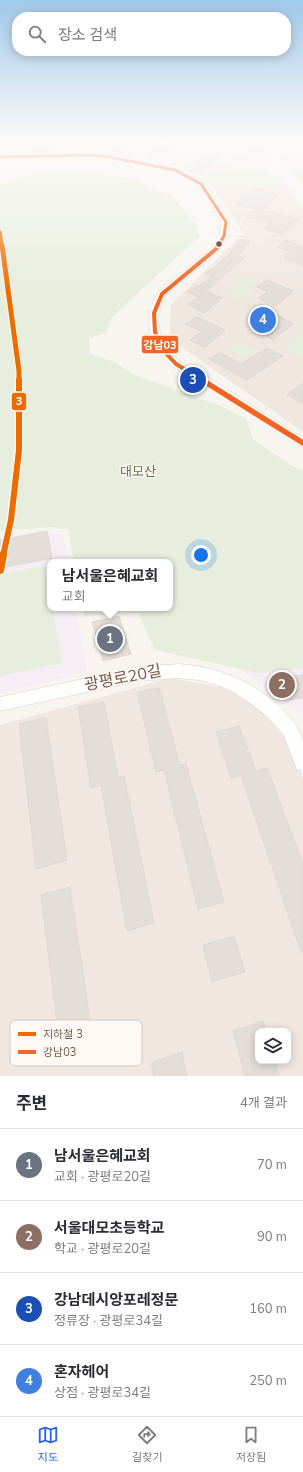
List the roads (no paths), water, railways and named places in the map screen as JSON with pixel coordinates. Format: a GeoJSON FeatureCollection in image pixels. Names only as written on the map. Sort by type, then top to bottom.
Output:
{"type":"FeatureCollection","features":[{"type":"Feature","properties":{"kind":"street"},"geometry":{"type":"LineString","coordinates":[[206,191],[226,222],[225,234],[216,249],[158,299],[152,314],[154,332],[159,345],[168,356],[184,370],[210,383],[303,443]]}},
{"type":"Feature","properties":{"kind":"street","name":"광평로20길"},"geometry":{"type":"LineString","coordinates":[[0,704],[143,672],[170,669],[196,672],[217,677],[244,690],[285,723],[303,763]]}},
{"type":"Feature","properties":{"kind":"metro line","name":"3"},"geometry":{"type":"LineString","coordinates":[[0,232],[19,371],[19,450],[11,520],[0,570]]}},
{"type":"Feature","properties":{"kind":"place","name":"혼자헤어"},"geometry":{"type":"Point","coordinates":[263,320]}},
{"type":"Feature","properties":{"kind":"place","name":"강남데시앙포레정문"},"geometry":{"type":"Point","coordinates":[193,380]}},
{"type":"Feature","properties":{"kind":"place","name":"남서울은혜교회"},"geometry":{"type":"Point","coordinates":[110,639]}},
{"type":"Feature","properties":{"kind":"place","name":"서울대모초등학교"},"geometry":{"type":"Point","coordinates":[282,685]}},
{"type":"Feature","properties":{"kind":"park label","name":"대모산"},"geometry":{"type":"Point","coordinates":[138,472]}}]}
